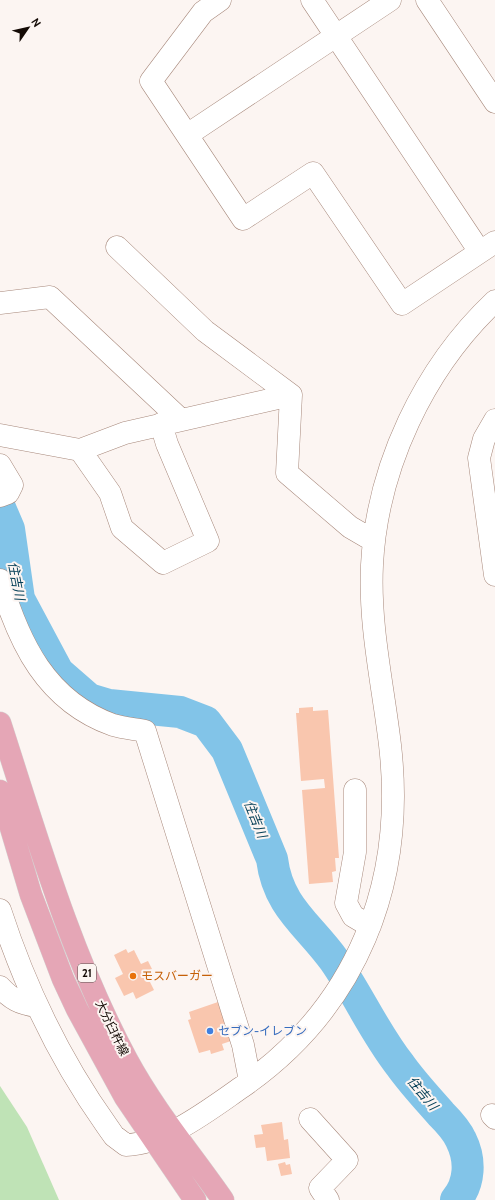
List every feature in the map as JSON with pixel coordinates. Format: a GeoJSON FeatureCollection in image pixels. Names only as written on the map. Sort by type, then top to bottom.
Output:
{"type":"FeatureCollection","features":[{"type":"Feature","properties":{"kind":"main road","name":"大分臼杵線"},"geometry":{"type":"LineString","coordinates":[[0,723],[52,882],[99,1003],[141,1083],[163,1135],[195,1200]]}},
{"type":"Feature","properties":{"kind":"main road","name":"大分臼杵線"},"geometry":{"type":"LineString","coordinates":[[0,791],[31,895],[64,979],[90,1036],[125,1097],[163,1135],[223,1200]]}},
{"type":"Feature","properties":{"kind":"street"},"geometry":{"type":"LineString","coordinates":[[220,0],[203,12],[151,81],[243,219],[313,173],[402,304],[488,247],[336,36],[312,0]]}},
{"type":"Feature","properties":{"kind":"street"},"geometry":{"type":"LineString","coordinates":[[187,135],[390,0]]}},
{"type":"Feature","properties":{"kind":"street"},"geometry":{"type":"LineString","coordinates":[[427,0],[495,102]]}},
{"type":"Feature","properties":{"kind":"street"},"geometry":{"type":"LineString","coordinates":[[117,247],[205,331],[291,395]]}},
{"type":"Feature","properties":{"kind":"street"},"geometry":{"type":"LineString","coordinates":[[0,303],[50,296],[171,422]]}},
{"type":"Feature","properties":{"kind":"street"},"geometry":{"type":"LineString","coordinates":[[0,910],[37,1006],[90,1101],[114,1136],[126,1145],[163,1135],[205,1112],[276,1061],[302,1037],[332,996],[356,956],[370,926],[382,889],[391,848],[393,797],[390,745],[374,624],[372,582],[374,541],[379,509],[390,470],[401,440],[420,400],[448,355],[474,322],[495,301]]}},
{"type":"Feature","properties":{"kind":"street"},"geometry":{"type":"LineString","coordinates":[[0,435],[80,450],[124,433],[291,395]]}},
{"type":"Feature","properties":{"kind":"street"},"geometry":{"type":"LineString","coordinates":[[291,395],[287,473],[350,527],[374,541]]}},
{"type":"Feature","properties":{"kind":"street"},"geometry":{"type":"LineString","coordinates":[[495,420],[489,438],[479,458],[492,535],[495,575]]}},
{"type":"Feature","properties":{"kind":"street"},"geometry":{"type":"LineString","coordinates":[[80,450],[110,493],[122,528],[163,563],[208,541],[167,444],[171,422]]}},
{"type":"Feature","properties":{"kind":"street"},"geometry":{"type":"LineString","coordinates":[[0,465],[12,485],[4,494]]}},
{"type":"Feature","properties":{"kind":"street"},"geometry":{"type":"LineString","coordinates":[[0,580],[11,616],[28,652],[52,686],[78,709],[113,725],[145,731],[243,1045],[250,1081]]}},
{"type":"Feature","properties":{"kind":"street"},"geometry":{"type":"LineString","coordinates":[[355,790],[355,852],[346,903],[353,916],[370,926]]}},
{"type":"Feature","properties":{"kind":"street"},"geometry":{"type":"LineString","coordinates":[[0,987],[11,998],[23,1005],[37,1006]]}},
{"type":"Feature","properties":{"kind":"street"},"geometry":{"type":"LineString","coordinates":[[310,1119],[347,1160],[320,1188],[328,1200]]}},
{"type":"Feature","properties":{"kind":"green space"},"geometry":{"type":"Polygon","coordinates":[[[0,1086],[27,1127],[59,1200],[0,1200],[0,1086]]]}},
{"type":"Feature","properties":{"kind":"building"},"geometry":{"type":"Polygon","coordinates":[[[313,707],[313,711],[328,710],[339,858],[335,858],[336,871],[332,872],[333,882],[309,884],[302,790],[325,788],[324,779],[301,781],[296,713],[299,713],[299,708],[313,707]]]}},
{"type":"Feature","properties":{"kind":"building","name":"モスバーガー"},"geometry":{"type":"Polygon","coordinates":[[[126,949],[128,953],[134,950],[141,964],[148,961],[152,969],[145,972],[154,990],[136,999],[133,992],[124,996],[115,978],[123,974],[114,955],[126,949]]]}},
{"type":"Feature","properties":{"kind":"building","name":"セブン-イレブン"},"geometry":{"type":"Polygon","coordinates":[[[218,1002],[231,1041],[222,1044],[224,1050],[211,1054],[210,1050],[199,1053],[188,1020],[191,1019],[189,1012],[218,1002]]]}},
{"type":"Feature","properties":{"kind":"building"},"geometry":{"type":"Polygon","coordinates":[[[282,1122],[284,1140],[288,1139],[290,1158],[267,1161],[265,1147],[256,1148],[254,1135],[263,1134],[261,1125],[282,1122]]]}},
{"type":"Feature","properties":{"kind":"building"},"geometry":{"type":"Polygon","coordinates":[[[285,1162],[286,1165],[290,1164],[292,1174],[281,1176],[278,1164],[285,1162]]]}},
{"type":"Feature","properties":{"kind":"waterway","name":"住吉川"},"geometry":{"type":"LineString","coordinates":[[0,508],[9,529],[19,599],[58,672],[89,699],[109,705],[180,712],[206,722],[227,750],[272,859],[275,876],[287,903],[334,960],[374,1026],[410,1078],[455,1130],[459,1137],[466,1155],[468,1171],[464,1186],[456,1200]]}},
{"type":"Feature","properties":{"kind":"place","name":"モスバーガー"},"geometry":{"type":"Point","coordinates":[133,976]}},
{"type":"Feature","properties":{"kind":"place","name":"セブン-イレブン"},"geometry":{"type":"Point","coordinates":[210,1031]}}]}
